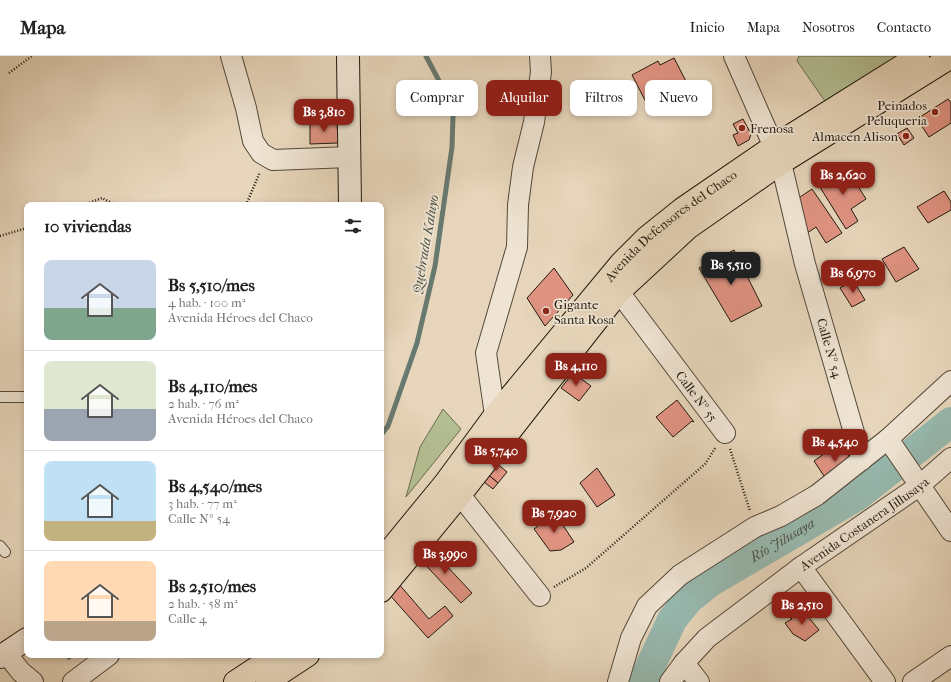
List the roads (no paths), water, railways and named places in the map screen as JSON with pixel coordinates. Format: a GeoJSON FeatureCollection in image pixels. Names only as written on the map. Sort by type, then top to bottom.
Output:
{"type":"FeatureCollection","features":[{"type":"Feature","properties":{"kind":"main road"},"geometry":{"type":"LineString","coordinates":[[348,56],[350,202]]}},
{"type":"Feature","properties":{"kind":"main road","name":"Avenida Defensores del Chaco"},"geometry":{"type":"LineString","coordinates":[[384,558],[453,489],[503,422],[613,287],[621,263],[647,237],[670,218],[875,94],[918,56]]}},
{"type":"Feature","properties":{"kind":"main road"},"geometry":{"type":"LineString","coordinates":[[875,94],[951,57]]}},
{"type":"Feature","properties":{"kind":"main road"},"geometry":{"type":"LineString","coordinates":[[384,587],[453,489]]}},
{"type":"Feature","properties":{"kind":"main road"},"geometry":{"type":"LineString","coordinates":[[3,655],[24,641]]}},
{"type":"Feature","properties":{"kind":"main road"},"geometry":{"type":"LineString","coordinates":[[235,682],[271,658]]}},
{"type":"Feature","properties":{"kind":"main road"},"geometry":{"type":"LineString","coordinates":[[267,682],[303,658]]}},
{"type":"Feature","properties":{"kind":"street"},"geometry":{"type":"LineString","coordinates":[[231,56],[256,148],[273,160],[349,157]]}},
{"type":"Feature","properties":{"kind":"street"},"geometry":{"type":"LineString","coordinates":[[503,422],[486,353],[518,247],[518,205],[523,167],[534,122],[541,72],[540,56]]}},
{"type":"Feature","properties":{"kind":"street","name":"Calle Nº 54"},"geometry":{"type":"LineString","coordinates":[[734,56],[777,154],[805,264],[862,460]]}},
{"type":"Feature","properties":{"kind":"street","name":"Calle Nº 55"},"geometry":{"type":"LineString","coordinates":[[613,287],[725,433]]}},
{"type":"Feature","properties":{"kind":"street"},"geometry":{"type":"LineString","coordinates":[[618,682],[631,638],[647,606],[680,575],[755,527],[781,516],[817,495],[862,460],[893,446],[951,381]]}},
{"type":"Feature","properties":{"kind":"street"},"geometry":{"type":"LineString","coordinates":[[893,446],[951,531]]}},
{"type":"Feature","properties":{"kind":"street","name":"Avenida Costanera Jillusaya"},"geometry":{"type":"LineString","coordinates":[[670,682],[684,663],[707,638],[915,479],[951,458]]}},
{"type":"Feature","properties":{"kind":"street"},"geometry":{"type":"LineString","coordinates":[[453,489],[540,596]]}},
{"type":"Feature","properties":{"kind":"street"},"geometry":{"type":"LineString","coordinates":[[801,567],[885,682]]}},
{"type":"Feature","properties":{"kind":"street"},"geometry":{"type":"LineString","coordinates":[[3,655],[21,679]]}},
{"type":"Feature","properties":{"kind":"street"},"geometry":{"type":"LineString","coordinates":[[913,682],[951,656]]}},
{"type":"Feature","properties":{"kind":"street"},"geometry":{"type":"LineString","coordinates":[[73,682],[105,658]]}},
{"type":"Feature","properties":{"kind":"street"},"geometry":{"type":"LineString","coordinates":[[684,663],[699,682]]}},
{"type":"Feature","properties":{"kind":"lane"},"geometry":{"type":"LineString","coordinates":[[0,397],[24,397]]}},
{"type":"Feature","properties":{"kind":"waterway","name":"Quebrada Kaluyo"},"geometry":{"type":"LineString","coordinates":[[384,431],[388,426],[417,343],[435,266],[452,147],[453,116],[448,98],[426,56]]}},
{"type":"Feature","properties":{"kind":"waterway","name":"Río Jilusaya"},"geometry":{"type":"LineString","coordinates":[[643,682],[672,620],[688,600],[710,582],[857,496],[951,422]]}},
{"type":"Feature","properties":{"kind":"place","name":"Peinados Peluqueria"},"geometry":{"type":"Point","coordinates":[935,112]}},
{"type":"Feature","properties":{"kind":"place","name":"Frenosa"},"geometry":{"type":"Point","coordinates":[742,128]}},
{"type":"Feature","properties":{"kind":"place","name":"Almacen Alison"},"geometry":{"type":"Point","coordinates":[906,136]}},
{"type":"Feature","properties":{"kind":"place","name":"Gigante Santa Rosa"},"geometry":{"type":"Point","coordinates":[546,311]}}]}
